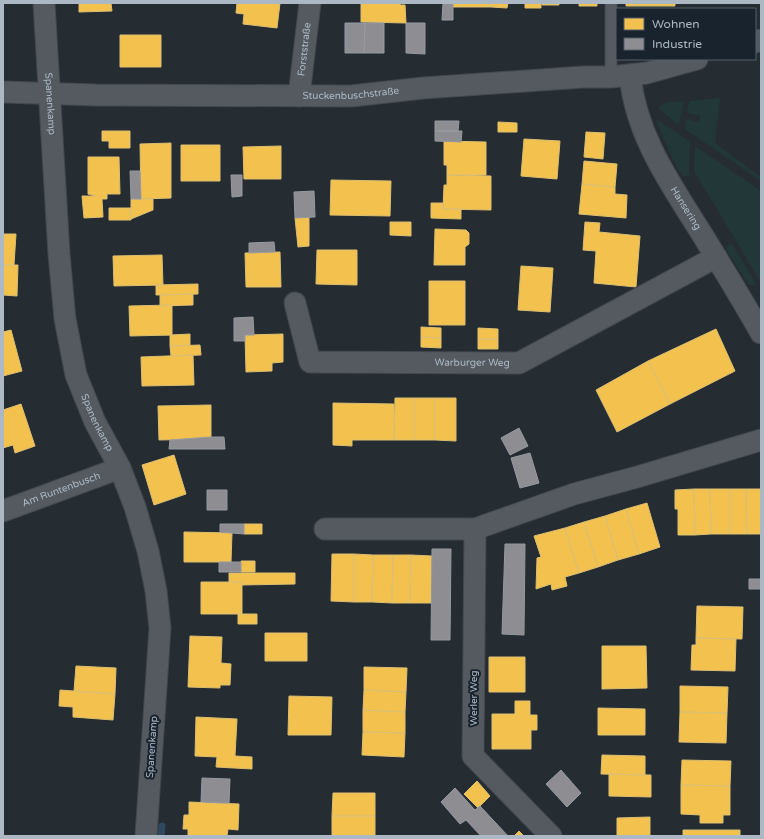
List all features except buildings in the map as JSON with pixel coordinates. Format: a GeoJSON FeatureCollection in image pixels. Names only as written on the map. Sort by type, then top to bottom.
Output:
{"type":"FeatureCollection","features":[{"type":"Feature","properties":{"kind":"street","name":"Spanenkamp"},"geometry":{"type":"LineString","coordinates":[[44,3],[59,254],[66,319],[72,354],[76,375],[93,415],[120,468],[135,507],[148,551],[156,591],[160,628],[146,836]]}},
{"type":"Feature","properties":{"kind":"street","name":"Forststraße"},"geometry":{"type":"LineString","coordinates":[[299,96],[310,3]]}},
{"type":"Feature","properties":{"kind":"street","name":"Stuckenbuschstraße"},"geometry":{"type":"LineString","coordinates":[[3,92],[49,92],[96,95],[351,96],[423,88],[583,77],[620,76],[646,73],[693,60]]}},
{"type":"Feature","properties":{"kind":"street","name":"Hansering"},"geometry":{"type":"LineString","coordinates":[[620,76],[632,96],[643,132],[656,161],[761,333]]}},
{"type":"Feature","properties":{"kind":"street","name":"Warburger Weg"},"geometry":{"type":"LineString","coordinates":[[295,302],[310,362],[519,363],[716,257]]}},
{"type":"Feature","properties":{"kind":"street"},"geometry":{"type":"LineString","coordinates":[[325,529],[475,529],[574,494],[761,440]]}},
{"type":"Feature","properties":{"kind":"street","name":"Am Runtenbusch"},"geometry":{"type":"LineString","coordinates":[[3,512],[120,468]]}},
{"type":"Feature","properties":{"kind":"street","name":"Werler Weg"},"geometry":{"type":"LineString","coordinates":[[475,529],[473,756],[550,836]]}},
{"type":"Feature","properties":{"kind":"lane"},"geometry":{"type":"LineString","coordinates":[[611,3],[616,44]]}},
{"type":"Feature","properties":{"kind":"lane"},"geometry":{"type":"LineString","coordinates":[[618,60],[620,76]]}},
{"type":"Feature","properties":{"kind":"green space"},"geometry":{"type":"Polygon","coordinates":[[[720,98],[715,143],[761,177],[761,181],[685,129],[686,119],[699,122],[700,116],[687,113],[689,101],[720,98]]]}},
{"type":"Feature","properties":{"kind":"green space"},"geometry":{"type":"Polygon","coordinates":[[[684,101],[679,125],[660,110],[659,106],[668,102],[684,101]]]}},
{"type":"Feature","properties":{"kind":"green space"},"geometry":{"type":"Polygon","coordinates":[[[658,120],[690,142],[689,172],[691,175],[683,177],[674,162],[656,121],[658,120]]]}},
{"type":"Feature","properties":{"kind":"green space"},"geometry":{"type":"Polygon","coordinates":[[[695,146],[761,191],[761,283],[694,171],[695,146]]]}},
{"type":"Feature","properties":{"kind":"green space"},"geometry":{"type":"Polygon","coordinates":[[[732,244],[756,283],[754,285],[749,285],[726,249],[727,245],[732,244]]]}},
{"type":"Feature","properties":{"kind":"waterway"},"geometry":{"type":"LineString","coordinates":[[161,836],[162,826]]}}]}
